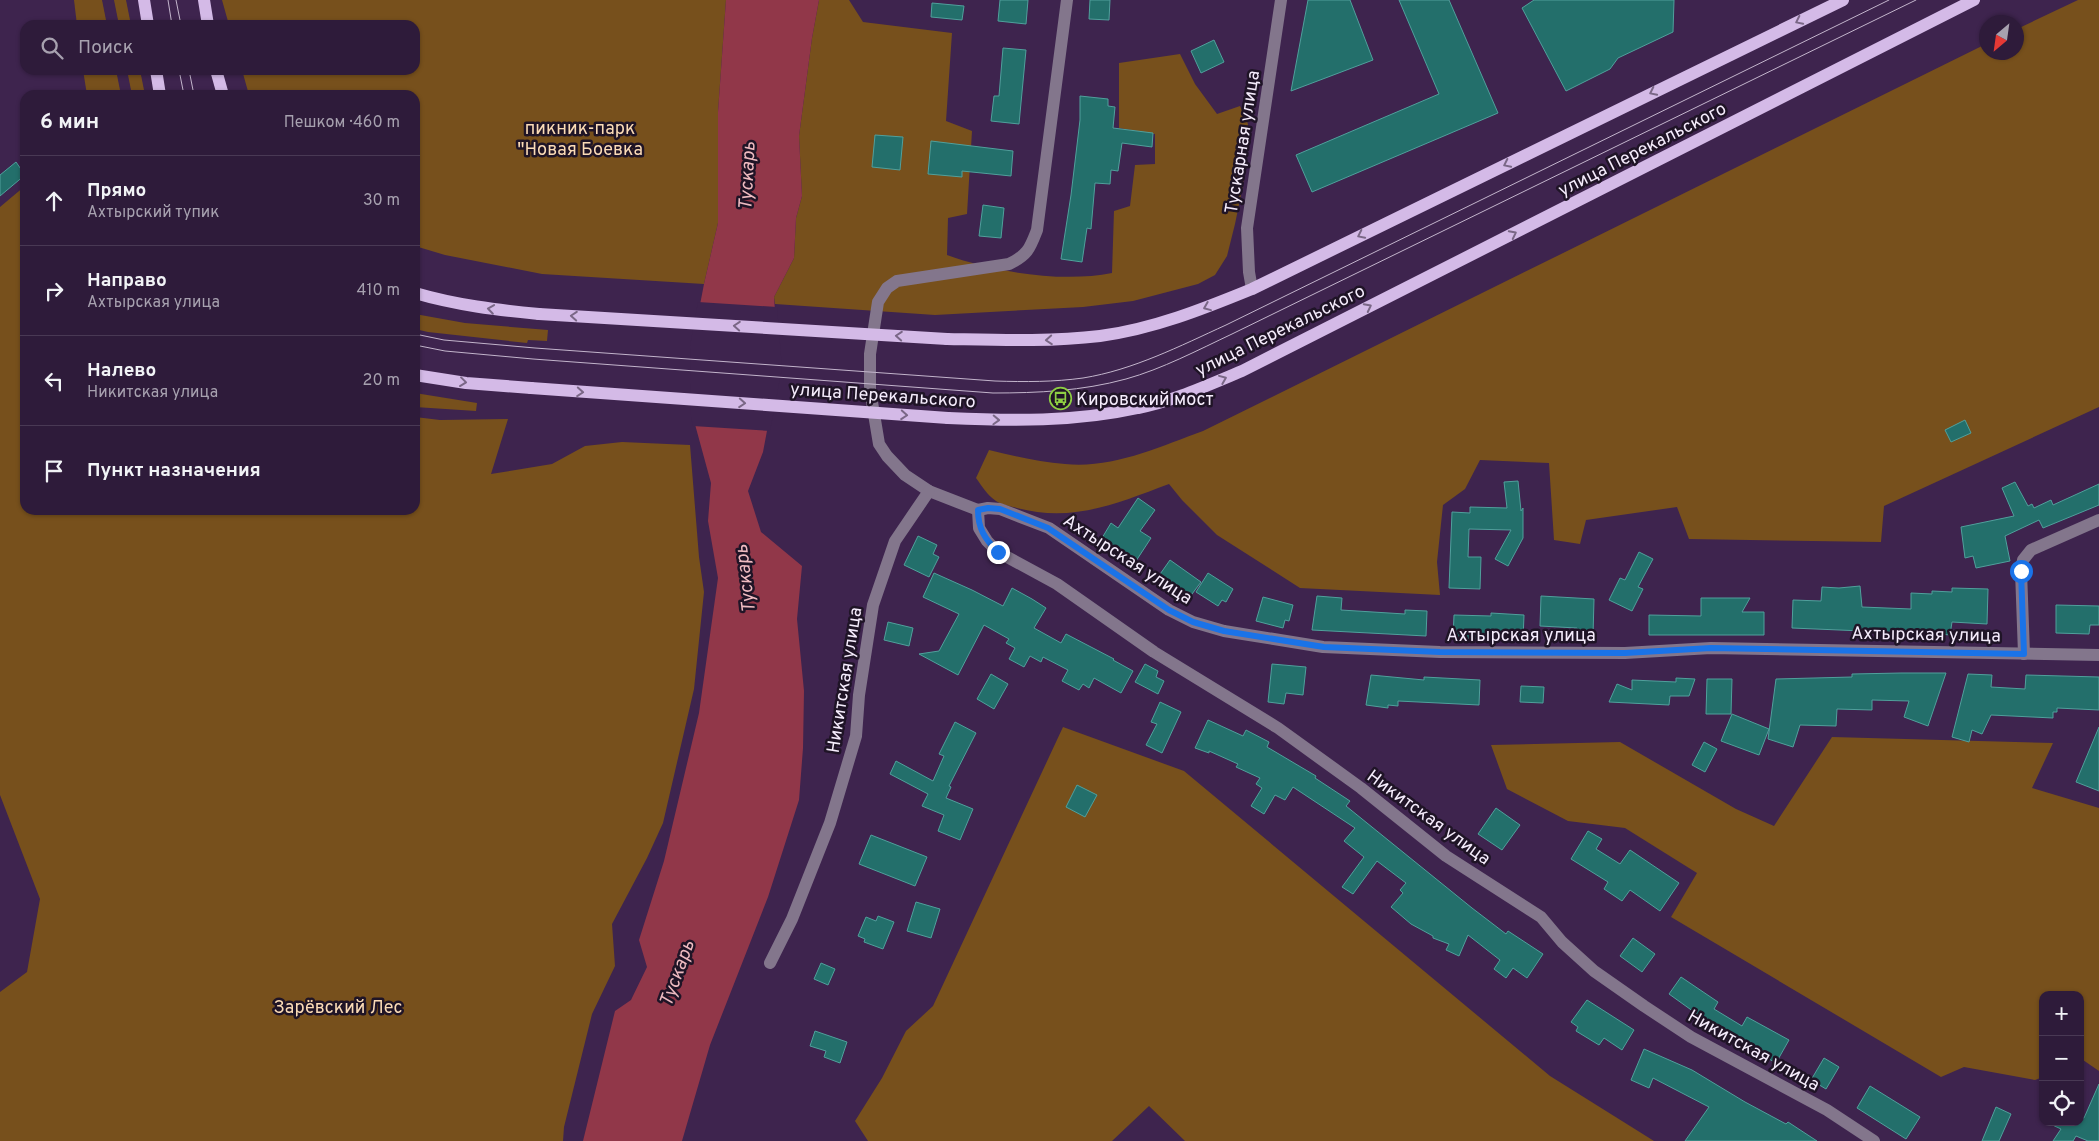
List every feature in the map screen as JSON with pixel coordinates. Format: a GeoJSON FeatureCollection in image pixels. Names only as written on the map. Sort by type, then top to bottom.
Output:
{"type":"FeatureCollection","features":[{"type":"Feature","properties":{"kind":"main road"},"geometry":{"type":"LineString","coordinates":[[144,0],[147,20]]}},
{"type":"Feature","properties":{"kind":"main road"},"geometry":{"type":"LineString","coordinates":[[204,0],[207,20]]}},
{"type":"Feature","properties":{"kind":"main road"},"geometry":{"type":"LineString","coordinates":[[420,294],[442,301],[539,314],[947,339],[1026,341],[1100,336],[1130,330],[1188,314],[1252,289],[1843,0]]}},
{"type":"Feature","properties":{"kind":"main road","name":"улица Перекальского"},"geometry":{"type":"LineString","coordinates":[[420,376],[531,388],[948,418],[1021,421],[1092,417],[1139,408],[1171,399],[1242,371],[1974,0]]}},
{"type":"Feature","properties":{"kind":"main road"},"geometry":{"type":"LineString","coordinates":[[157,75],[159,90]]}},
{"type":"Feature","properties":{"kind":"main road"},"geometry":{"type":"LineString","coordinates":[[217,75],[222,90]]}},
{"type":"Feature","properties":{"kind":"street"},"geometry":{"type":"LineString","coordinates":[[978,510],[930,491],[905,475],[887,456],[879,444],[870,390],[870,354],[878,302],[887,288],[897,281],[1009,264],[1021,258],[1030,248],[1037,230],[1067,0]]}},
{"type":"Feature","properties":{"kind":"street","name":"Тускарная улица"},"geometry":{"type":"LineString","coordinates":[[1252,289],[1249,272],[1247,228],[1281,0]]}},
{"type":"Feature","properties":{"kind":"street","name":"Никитская улица"},"geometry":{"type":"LineString","coordinates":[[770,963],[792,919],[830,823],[854,745],[859,695],[873,605],[895,541],[930,491]]}},
{"type":"Feature","properties":{"kind":"street","name":"Ахтырская улица"},"geometry":{"type":"LineString","coordinates":[[978,510],[988,508],[1000,509],[1048,528],[1169,610],[1193,622],[1224,631],[1324,647],[1450,652],[1625,653],[1711,648],[2099,655]]}},
{"type":"Feature","properties":{"kind":"street","name":"Никитская улица"},"geometry":{"type":"LineString","coordinates":[[978,510],[979,528],[987,541],[998,552],[1057,584],[1154,652],[1278,728],[1360,788],[1446,856],[1541,917],[1562,942],[1594,971],[1644,1006],[1691,1037],[1828,1110],[1874,1141]]}},
{"type":"Feature","properties":{"kind":"street"},"geometry":{"type":"LineString","coordinates":[[2024,654],[2021,571],[2023,560],[2031,550],[2099,520]]}},
{"type":"Feature","properties":{"kind":"green space"},"geometry":{"type":"Polygon","coordinates":[[[74,0],[102,0],[106,20],[76,20],[74,0]]]}},
{"type":"Feature","properties":{"kind":"green space"},"geometry":{"type":"Polygon","coordinates":[[[114,0],[126,0],[130,20],[118,20],[114,0]]]}},
{"type":"Feature","properties":{"kind":"green space","name":"пикник-парк \"Новая Боевка"},"geometry":{"type":"Polygon","coordinates":[[[222,0],[726,0],[718,112],[718,223],[704,284],[542,274],[445,255],[420,248],[420,90],[248,90],[243,75],[420,75],[420,20],[228,20],[222,0]]]}},
{"type":"Feature","properties":{"kind":"green space"},"geometry":{"type":"Polygon","coordinates":[[[819,0],[849,0],[863,22],[952,33],[946,121],[972,131],[967,214],[948,218],[947,255],[1007,271],[1072,277],[1112,273],[1114,211],[1130,206],[1135,165],[1155,164],[1155,134],[1119,128],[1119,63],[1180,54],[1195,84],[1217,114],[1240,106],[1248,124],[1243,185],[1235,224],[1227,256],[1215,275],[1198,284],[1133,301],[1083,307],[935,315],[775,304],[774,297],[794,258],[796,218],[802,196],[799,136],[819,0]]]}},
{"type":"Feature","properties":{"kind":"green space"},"geometry":{"type":"Polygon","coordinates":[[[2078,0],[2099,0],[2099,407],[1884,506],[1881,542],[1689,539],[1677,507],[1586,520],[1580,544],[1554,540],[1549,463],[1480,460],[1465,489],[1443,505],[1437,562],[1440,595],[1300,588],[1217,535],[1169,484],[1095,509],[1057,513],[1038,512],[1001,504],[990,496],[976,478],[989,450],[1055,463],[1083,465],[1118,460],[1152,450],[1203,431],[1979,47],[1979,60],[2024,60],[2024,26],[2078,0]]]}},
{"type":"Feature","properties":{"kind":"green space"},"geometry":{"type":"Polygon","coordinates":[[[84,75],[117,75],[120,90],[86,90],[84,75]]]}},
{"type":"Feature","properties":{"kind":"green space"},"geometry":{"type":"Polygon","coordinates":[[[128,75],[141,75],[144,90],[131,90],[128,75]]]}},
{"type":"Feature","properties":{"kind":"green space","name":"Зарёвский Лес"},"geometry":{"type":"Polygon","coordinates":[[[20,190],[20,515],[420,515],[420,418],[440,420],[508,419],[491,474],[552,464],[585,446],[622,442],[690,445],[699,557],[704,592],[694,689],[663,823],[612,924],[615,966],[592,1014],[564,1127],[563,1141],[0,1141],[0,992],[27,972],[40,899],[0,795],[0,207],[20,190]]]}},
{"type":"Feature","properties":{"kind":"green space"},"geometry":{"type":"Polygon","coordinates":[[[420,315],[465,323],[548,330],[547,341],[528,340],[527,343],[420,330],[420,315]]]}},
{"type":"Feature","properties":{"kind":"green space"},"geometry":{"type":"Polygon","coordinates":[[[420,394],[477,403],[476,411],[420,407],[420,394]]]}},
{"type":"Feature","properties":{"kind":"green space"},"geometry":{"type":"Polygon","coordinates":[[[1063,727],[1184,771],[1550,1076],[1654,1141],[1185,1141],[1149,1106],[1112,1141],[868,1141],[855,1121],[882,1078],[906,1031],[933,1006],[1063,727]]]}},
{"type":"Feature","properties":{"kind":"green space"},"geometry":{"type":"Polygon","coordinates":[[[1832,737],[2053,743],[2032,788],[2099,808],[2099,1071],[2084,1061],[2084,991],[2039,991],[2039,1078],[2035,1080],[1964,1067],[1941,1077],[1671,917],[1697,873],[1625,828],[1568,821],[1507,789],[1491,745],[1620,742],[1736,809],[1774,826],[1832,737]]]}},
{"type":"Feature","properties":{"kind":"water","name":"Тускарь"},"geometry":{"type":"Polygon","coordinates":[[[726,0],[819,0],[799,136],[802,196],[796,218],[794,258],[774,297],[779,367],[763,452],[748,491],[761,532],[802,566],[797,619],[804,691],[803,748],[799,800],[768,897],[710,1045],[682,1141],[583,1141],[615,1011],[631,1000],[647,967],[639,940],[664,861],[699,713],[718,578],[708,521],[711,483],[693,417],[692,346],[718,223],[718,112],[726,0]]]}},
{"type":"Feature","properties":{"kind":"pier"},"geometry":{"type":"Polygon","coordinates":[[[698,302],[777,307],[782,368],[770,431],[693,426],[691,417],[690,346],[698,302]]]}},
{"type":"Feature","properties":{"kind":"building"},"geometry":{"type":"Polygon","coordinates":[[[1000,0],[1028,0],[1026,24],[998,21],[1000,0]]]}},
{"type":"Feature","properties":{"kind":"building"},"geometry":{"type":"Polygon","coordinates":[[[1090,0],[1110,0],[1109,20],[1089,19],[1090,0]]]}},
{"type":"Feature","properties":{"kind":"building"},"geometry":{"type":"Polygon","coordinates":[[[1308,0],[1350,0],[1373,60],[1291,91],[1308,0]]]}},
{"type":"Feature","properties":{"kind":"building"},"geometry":{"type":"Polygon","coordinates":[[[1399,0],[1449,0],[1498,113],[1312,192],[1296,155],[1439,94],[1399,0]]]}},
{"type":"Feature","properties":{"kind":"building"},"geometry":{"type":"Polygon","coordinates":[[[1534,0],[1674,0],[1673,32],[1618,58],[1610,69],[1566,91],[1522,8],[1534,0]]]}},
{"type":"Feature","properties":{"kind":"building"},"geometry":{"type":"Polygon","coordinates":[[[932,3],[964,6],[962,20],[931,17],[932,3]]]}},
{"type":"Feature","properties":{"kind":"building"},"geometry":{"type":"Polygon","coordinates":[[[1214,40],[1224,62],[1201,73],[1191,51],[1214,40]]]}},
{"type":"Feature","properties":{"kind":"building"},"geometry":{"type":"Polygon","coordinates":[[[1003,48],[1026,50],[1019,124],[991,121],[994,96],[999,96],[1003,48]]]}},
{"type":"Feature","properties":{"kind":"building"},"geometry":{"type":"Polygon","coordinates":[[[1080,96],[1108,99],[1108,106],[1115,107],[1113,128],[1153,133],[1152,147],[1122,143],[1118,171],[1111,170],[1110,184],[1095,183],[1091,229],[1087,228],[1082,262],[1061,259],[1080,120],[1080,96]]]}},
{"type":"Feature","properties":{"kind":"building"},"geometry":{"type":"Polygon","coordinates":[[[875,135],[903,137],[900,170],[872,167],[875,135]]]}},
{"type":"Feature","properties":{"kind":"building"},"geometry":{"type":"Polygon","coordinates":[[[931,141],[1013,151],[1011,176],[962,171],[962,177],[928,174],[931,141]]]}},
{"type":"Feature","properties":{"kind":"building"},"geometry":{"type":"Polygon","coordinates":[[[16,162],[20,168],[20,179],[0,196],[0,175],[16,162]]]}},
{"type":"Feature","properties":{"kind":"building"},"geometry":{"type":"Polygon","coordinates":[[[983,205],[1004,208],[1001,238],[979,236],[983,205]]]}},
{"type":"Feature","properties":{"kind":"building"},"geometry":{"type":"Polygon","coordinates":[[[1965,420],[1971,433],[1951,442],[1945,430],[1965,420]]]}},
{"type":"Feature","properties":{"kind":"building"},"geometry":{"type":"Polygon","coordinates":[[[1518,481],[1521,511],[1523,508],[1523,538],[1508,566],[1495,559],[1511,530],[1469,529],[1468,557],[1481,557],[1480,589],[1449,588],[1452,512],[1470,513],[1470,507],[1507,508],[1504,482],[1518,481]]]}},
{"type":"Feature","properties":{"kind":"building"},"geometry":{"type":"Polygon","coordinates":[[[2015,482],[2028,506],[2032,504],[2034,508],[2051,500],[2053,505],[2099,484],[2099,505],[2043,528],[2039,520],[2005,536],[2010,561],[1976,568],[1973,556],[1965,558],[1961,527],[2014,516],[2002,488],[2015,482]]]}},
{"type":"Feature","properties":{"kind":"building"},"geometry":{"type":"Polygon","coordinates":[[[1138,498],[1155,510],[1140,531],[1151,538],[1136,561],[1102,538],[1111,523],[1118,528],[1138,498]]]}},
{"type":"Feature","properties":{"kind":"building"},"geometry":{"type":"Polygon","coordinates":[[[918,536],[937,545],[933,554],[939,557],[929,577],[904,565],[918,536]]]}},
{"type":"Feature","properties":{"kind":"building"},"geometry":{"type":"Polygon","coordinates":[[[1639,552],[1653,559],[1638,587],[1643,589],[1632,611],[1609,600],[1620,578],[1625,580],[1639,552]]]}},
{"type":"Feature","properties":{"kind":"building"},"geometry":{"type":"Polygon","coordinates":[[[1170,560],[1201,582],[1189,598],[1158,577],[1170,560]]]}},
{"type":"Feature","properties":{"kind":"building"},"geometry":{"type":"Polygon","coordinates":[[[934,573],[1003,606],[1012,588],[1032,599],[1046,608],[1034,628],[1061,643],[1066,634],[1133,671],[1121,693],[1094,678],[1089,688],[1083,684],[1079,690],[1062,681],[1068,670],[1043,657],[1041,662],[1030,656],[1024,667],[1009,659],[1015,648],[1006,643],[1009,639],[984,625],[958,675],[919,654],[939,651],[959,614],[923,597],[934,573]]]}},
{"type":"Feature","properties":{"kind":"building"},"geometry":{"type":"Polygon","coordinates":[[[1208,573],[1233,589],[1226,602],[1222,600],[1218,606],[1196,592],[1208,573]]]}},
{"type":"Feature","properties":{"kind":"building"},"geometry":{"type":"Polygon","coordinates":[[[1860,586],[1862,607],[1911,609],[1911,593],[1932,594],[1932,591],[1952,592],[1952,588],[1988,589],[1987,624],[1952,622],[1950,635],[1910,631],[1910,633],[1792,628],[1793,600],[1821,601],[1822,587],[1860,586]]]}},
{"type":"Feature","properties":{"kind":"building"},"geometry":{"type":"Polygon","coordinates":[[[1317,596],[1342,598],[1341,610],[1405,614],[1405,610],[1427,611],[1426,636],[1312,630],[1317,596]]]}},
{"type":"Feature","properties":{"kind":"building"},"geometry":{"type":"Polygon","coordinates":[[[1541,596],[1594,599],[1593,636],[1577,636],[1577,628],[1540,626],[1541,596]]]}},
{"type":"Feature","properties":{"kind":"building"},"geometry":{"type":"Polygon","coordinates":[[[1263,597],[1293,605],[1289,621],[1285,620],[1283,628],[1256,621],[1263,597]]]}},
{"type":"Feature","properties":{"kind":"building"},"geometry":{"type":"Polygon","coordinates":[[[1701,598],[1750,598],[1742,612],[1764,612],[1764,635],[1649,635],[1649,615],[1701,616],[1701,598]]]}},
{"type":"Feature","properties":{"kind":"building"},"geometry":{"type":"Polygon","coordinates":[[[2056,605],[2099,606],[2099,625],[2090,625],[2089,634],[2056,633],[2056,605]]]}},
{"type":"Feature","properties":{"kind":"building"},"geometry":{"type":"Polygon","coordinates":[[[1491,613],[1524,615],[1523,640],[1453,638],[1454,615],[1491,616],[1491,613]]]}},
{"type":"Feature","properties":{"kind":"building"},"geometry":{"type":"Polygon","coordinates":[[[888,622],[913,628],[909,646],[884,640],[888,622]]]}},
{"type":"Feature","properties":{"kind":"building"},"geometry":{"type":"Polygon","coordinates":[[[1145,664],[1158,671],[1156,677],[1164,681],[1158,694],[1135,682],[1145,664]]]}},
{"type":"Feature","properties":{"kind":"building"},"geometry":{"type":"Polygon","coordinates":[[[1272,664],[1306,667],[1303,695],[1286,693],[1284,704],[1268,702],[1272,664]]]}},
{"type":"Feature","properties":{"kind":"building"},"geometry":{"type":"Polygon","coordinates":[[[1946,673],[1928,726],[1904,717],[1909,701],[1872,700],[1872,710],[1837,709],[1836,726],[1800,725],[1793,747],[1768,739],[1776,679],[1852,677],[1852,674],[1946,673]]]}},
{"type":"Feature","properties":{"kind":"building"},"geometry":{"type":"Polygon","coordinates":[[[991,674],[1008,684],[994,709],[977,699],[991,674]]]}},
{"type":"Feature","properties":{"kind":"building"},"geometry":{"type":"Polygon","coordinates":[[[1968,674],[1992,675],[1991,687],[2025,689],[2026,675],[2099,677],[2099,710],[2057,708],[2057,712],[2053,712],[2053,718],[1991,715],[1982,734],[1972,730],[1969,742],[1952,737],[1968,674]]]}},
{"type":"Feature","properties":{"kind":"building"},"geometry":{"type":"Polygon","coordinates":[[[1371,675],[1424,680],[1424,677],[1480,680],[1479,705],[1398,701],[1398,706],[1388,705],[1388,708],[1366,705],[1371,675]]]}},
{"type":"Feature","properties":{"kind":"building"},"geometry":{"type":"Polygon","coordinates":[[[1676,678],[1695,679],[1689,696],[1670,696],[1669,705],[1609,702],[1617,684],[1632,690],[1632,680],[1676,682],[1676,678]]]}},
{"type":"Feature","properties":{"kind":"building"},"geometry":{"type":"Polygon","coordinates":[[[1707,679],[1732,679],[1731,714],[1706,714],[1707,679]]]}},
{"type":"Feature","properties":{"kind":"building"},"geometry":{"type":"Polygon","coordinates":[[[1521,686],[1544,687],[1543,703],[1520,702],[1521,686]]]}},
{"type":"Feature","properties":{"kind":"building"},"geometry":{"type":"Polygon","coordinates":[[[1160,702],[1181,712],[1162,753],[1146,745],[1157,724],[1151,722],[1160,702]]]}},
{"type":"Feature","properties":{"kind":"building"},"geometry":{"type":"Polygon","coordinates":[[[1732,714],[1769,729],[1759,755],[1721,741],[1732,714]]]}},
{"type":"Feature","properties":{"kind":"building"},"geometry":{"type":"Polygon","coordinates":[[[1208,720],[1243,736],[1246,730],[1269,742],[1267,747],[1316,776],[1315,778],[1350,801],[1346,806],[1472,908],[1506,934],[1508,931],[1543,954],[1527,978],[1513,968],[1506,978],[1494,969],[1500,960],[1468,935],[1459,956],[1446,950],[1449,944],[1433,938],[1433,936],[1411,924],[1391,907],[1403,893],[1400,890],[1406,883],[1377,861],[1353,894],[1342,887],[1364,857],[1344,841],[1355,828],[1293,787],[1285,800],[1275,795],[1264,814],[1251,806],[1262,788],[1256,784],[1260,778],[1236,767],[1238,764],[1209,751],[1209,753],[1195,748],[1208,720]]]}},
{"type":"Feature","properties":{"kind":"building"},"geometry":{"type":"Polygon","coordinates":[[[955,722],[976,733],[949,786],[951,787],[946,798],[973,809],[960,840],[938,831],[944,815],[922,806],[928,794],[890,774],[896,761],[933,781],[944,756],[939,754],[955,722]]]}},
{"type":"Feature","properties":{"kind":"building"},"geometry":{"type":"Polygon","coordinates":[[[2099,727],[2099,791],[2076,782],[2099,727]]]}},
{"type":"Feature","properties":{"kind":"building"},"geometry":{"type":"Polygon","coordinates":[[[1704,742],[1717,749],[1705,772],[1692,765],[1704,742]]]}},
{"type":"Feature","properties":{"kind":"building"},"geometry":{"type":"Polygon","coordinates":[[[1077,785],[1097,795],[1085,817],[1066,807],[1077,785]]]}},
{"type":"Feature","properties":{"kind":"building"},"geometry":{"type":"Polygon","coordinates":[[[1496,808],[1520,825],[1502,850],[1478,834],[1496,808]]]}},
{"type":"Feature","properties":{"kind":"building"},"geometry":{"type":"Polygon","coordinates":[[[1588,831],[1602,839],[1596,849],[1620,864],[1630,850],[1679,883],[1660,911],[1630,890],[1622,901],[1604,889],[1608,882],[1571,859],[1588,831]]]}},
{"type":"Feature","properties":{"kind":"building"},"geometry":{"type":"Polygon","coordinates":[[[871,835],[927,857],[915,886],[859,864],[871,835]]]}},
{"type":"Feature","properties":{"kind":"building"},"geometry":{"type":"Polygon","coordinates":[[[916,902],[940,909],[931,938],[907,931],[916,902]]]}},
{"type":"Feature","properties":{"kind":"building"},"geometry":{"type":"Polygon","coordinates":[[[878,916],[894,922],[883,949],[864,942],[865,939],[858,936],[866,917],[876,921],[878,916]]]}},
{"type":"Feature","properties":{"kind":"building"},"geometry":{"type":"Polygon","coordinates":[[[1633,938],[1655,954],[1642,972],[1620,956],[1633,938]]]}},
{"type":"Feature","properties":{"kind":"building"},"geometry":{"type":"Polygon","coordinates":[[[821,963],[835,969],[828,985],[814,979],[821,963]]]}},
{"type":"Feature","properties":{"kind":"building"},"geometry":{"type":"Polygon","coordinates":[[[1681,977],[1718,1002],[1714,1009],[1742,1026],[1747,1017],[1789,1040],[1776,1063],[1722,1032],[1669,994],[1681,977]]]}},
{"type":"Feature","properties":{"kind":"building"},"geometry":{"type":"Polygon","coordinates":[[[1587,1000],[1634,1030],[1622,1050],[1604,1038],[1599,1045],[1576,1031],[1578,1027],[1571,1022],[1587,1000]]]}},
{"type":"Feature","properties":{"kind":"building"},"geometry":{"type":"Polygon","coordinates":[[[815,1031],[847,1042],[840,1063],[824,1057],[826,1051],[810,1046],[815,1031]]]}},
{"type":"Feature","properties":{"kind":"building"},"geometry":{"type":"Polygon","coordinates":[[[1644,1049],[1692,1070],[1745,1102],[1786,1124],[1788,1122],[1817,1141],[1685,1141],[1709,1107],[1653,1078],[1649,1088],[1631,1080],[1644,1049]]]}},
{"type":"Feature","properties":{"kind":"building"},"geometry":{"type":"Polygon","coordinates":[[[1824,1058],[1839,1067],[1826,1089],[1811,1080],[1824,1058]]]}},
{"type":"Feature","properties":{"kind":"building"},"geometry":{"type":"Polygon","coordinates":[[[2099,1084],[2099,1141],[2088,1141],[2076,1136],[2073,1141],[2053,1141],[2061,1129],[2055,1126],[2084,1126],[2084,1118],[2099,1084]]]}},
{"type":"Feature","properties":{"kind":"building"},"geometry":{"type":"Polygon","coordinates":[[[1870,1086],[1920,1117],[1906,1139],[1857,1108],[1870,1086]]]}},
{"type":"Feature","properties":{"kind":"building"},"geometry":{"type":"Polygon","coordinates":[[[1996,1107],[2011,1114],[1999,1141],[1982,1141],[1996,1107]]]}},
{"type":"Feature","properties":{"kind":"tram line"},"geometry":{"type":"LineString","coordinates":[[168,0],[171,20]]}},
{"type":"Feature","properties":{"kind":"tram line"},"geometry":{"type":"LineString","coordinates":[[176,0],[180,20]]}},
{"type":"Feature","properties":{"kind":"tram line"},"geometry":{"type":"LineString","coordinates":[[420,335],[444,340],[535,348],[995,381],[1061,380],[1102,374],[1174,349],[1226,325],[1889,0]]}},
{"type":"Feature","properties":{"kind":"tram line"},"geometry":{"type":"LineString","coordinates":[[420,346],[445,351],[533,359],[993,393],[1060,390],[1109,383],[1153,370],[1193,353],[1916,0]]}},
{"type":"Feature","properties":{"kind":"tram line"},"geometry":{"type":"LineString","coordinates":[[180,75],[183,90]]}},
{"type":"Feature","properties":{"kind":"tram line"},"geometry":{"type":"LineString","coordinates":[[190,75],[193,90]]}},
{"type":"Feature","properties":{"kind":"place","name":"Кировский мост"},"geometry":{"type":"Point","coordinates":[1060,399]}},
{"type":"Feature","properties":{"kind":"route"},"geometry":{"type":"LineString","coordinates":[[998,552],[987,541],[979,528],[978,510],[988,508],[1000,509],[1048,528],[1169,610],[1193,622],[1224,631],[1265,639],[1324,647],[1440,652],[1625,653],[1711,648],[2024,654],[2021,571]]}}]}
